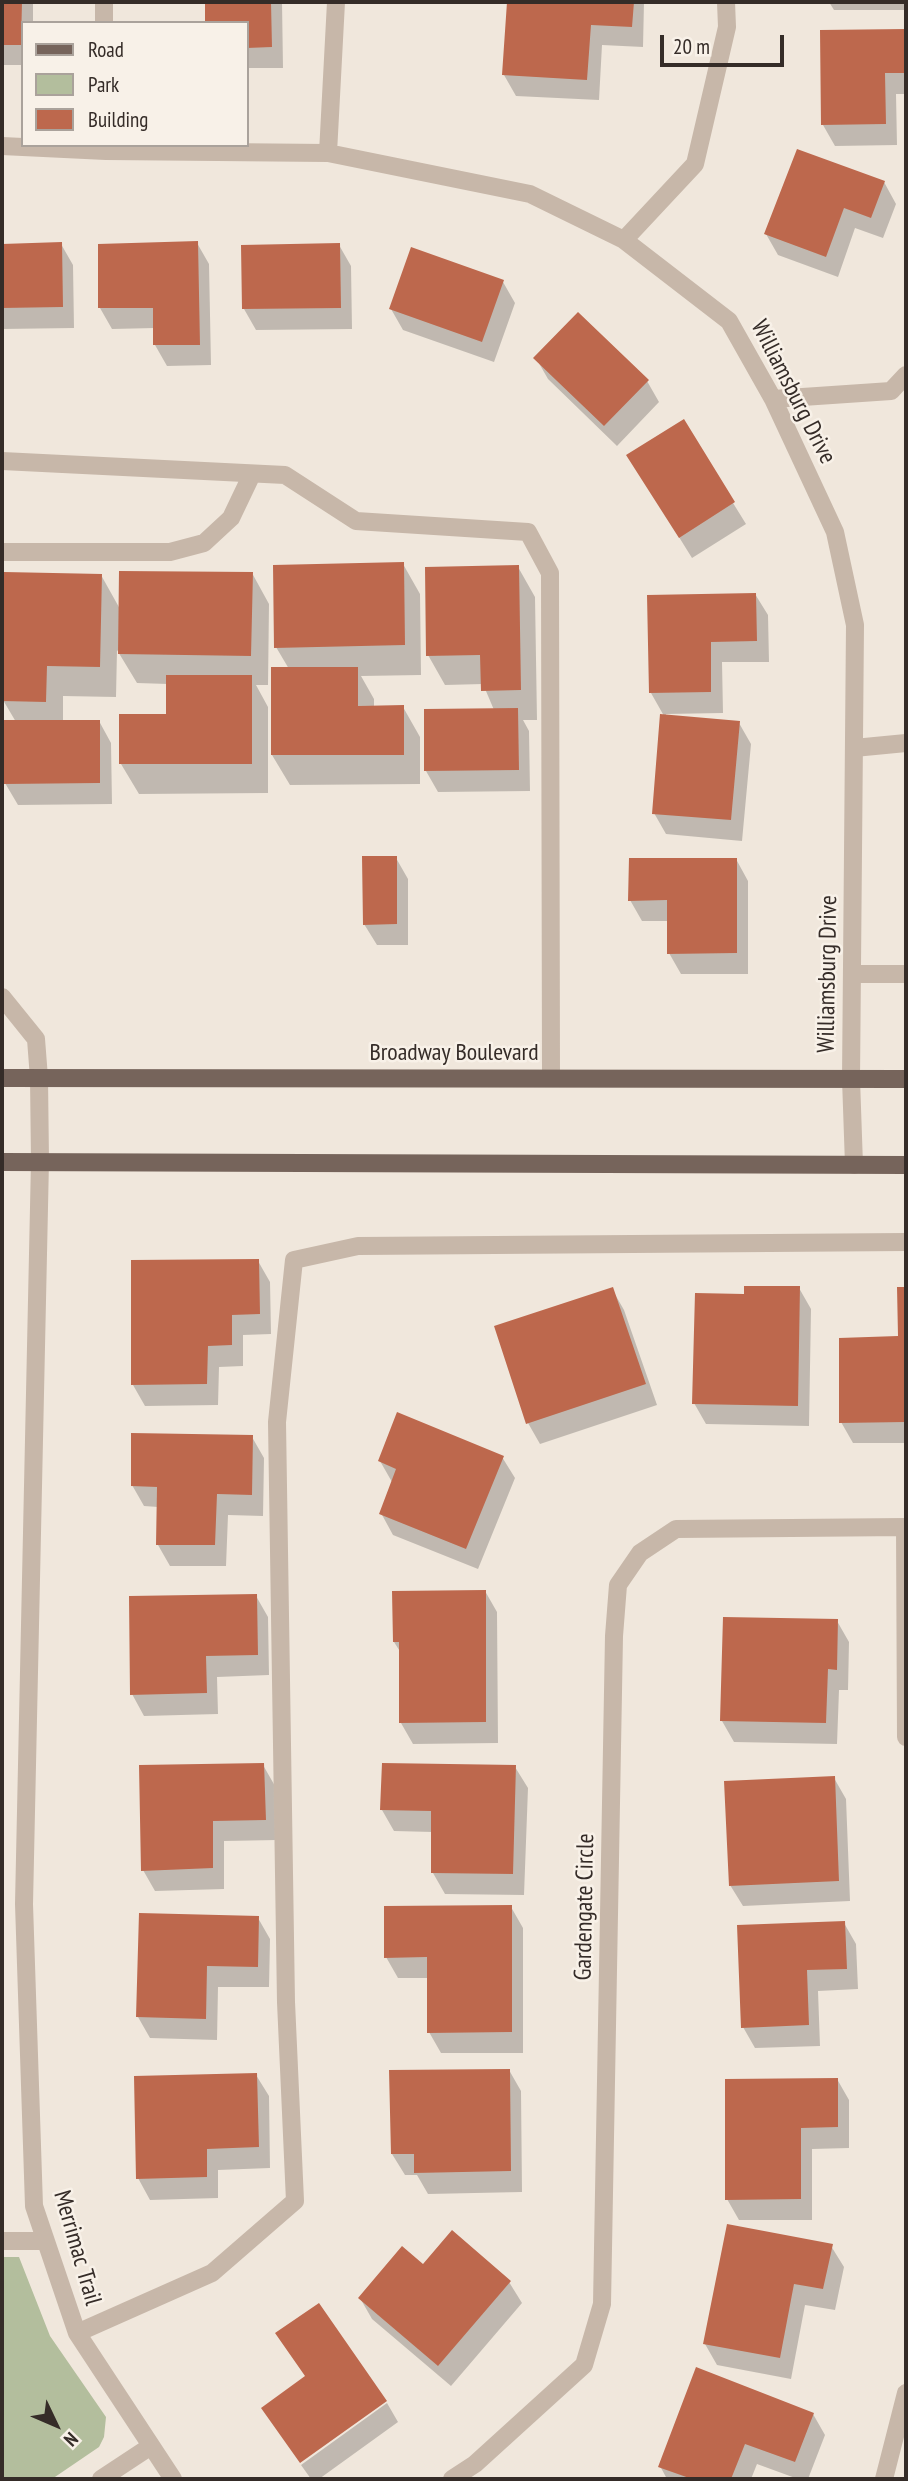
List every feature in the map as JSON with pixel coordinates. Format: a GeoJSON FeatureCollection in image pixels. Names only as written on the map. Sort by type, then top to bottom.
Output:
{"type":"FeatureCollection","features":[{"type":"Feature","properties":{"kind":"main road","name":"Broadway Boulevard"},"geometry":{"type":"LineString","coordinates":[[2,1078],[906,1079]]}},
{"type":"Feature","properties":{"kind":"main road"},"geometry":{"type":"LineString","coordinates":[[2,1162],[906,1165]]}},
{"type":"Feature","properties":{"kind":"street"},"geometry":{"type":"LineString","coordinates":[[104,2],[104,21]]}},
{"type":"Feature","properties":{"kind":"street"},"geometry":{"type":"LineString","coordinates":[[328,153],[336,2]]}},
{"type":"Feature","properties":{"kind":"street"},"geometry":{"type":"LineString","coordinates":[[624,240],[695,164],[727,27],[726,2]]}},
{"type":"Feature","properties":{"kind":"street","name":"Williamsburg Drive"},"geometry":{"type":"LineString","coordinates":[[2,146],[21,146]]}},
{"type":"Feature","properties":{"kind":"street","name":"Williamsburg Drive"},"geometry":{"type":"LineString","coordinates":[[54,147],[328,153],[530,194],[624,240],[729,321],[774,399],[835,532],[855,625],[854,974],[850,1079],[854,1165]]}},
{"type":"Feature","properties":{"kind":"street"},"geometry":{"type":"LineString","coordinates":[[774,399],[891,391],[906,375]]}},
{"type":"Feature","properties":{"kind":"street"},"geometry":{"type":"LineString","coordinates":[[2,461],[285,475],[356,521],[528,532],[550,573],[551,1077]]}},
{"type":"Feature","properties":{"kind":"street"},"geometry":{"type":"LineString","coordinates":[[2,552],[170,552],[204,543],[232,518],[252,474]]}},
{"type":"Feature","properties":{"kind":"street"},"geometry":{"type":"LineString","coordinates":[[854,748],[906,743]]}},
{"type":"Feature","properties":{"kind":"street"},"geometry":{"type":"LineString","coordinates":[[854,974],[906,974]]}},
{"type":"Feature","properties":{"kind":"street","name":"Merrimac Trail"},"geometry":{"type":"LineString","coordinates":[[2,997],[36,1039],[39,1078],[40,1161],[24,1904],[34,2206],[77,2333],[173,2479]]}},
{"type":"Feature","properties":{"kind":"street"},"geometry":{"type":"LineString","coordinates":[[77,2333],[212,2273],[295,2201],[285,1988],[277,1422],[294,1260],[358,1246],[906,1242]]}},
{"type":"Feature","properties":{"kind":"street"},"geometry":{"type":"LineString","coordinates":[[906,1527],[906,1737]]}},
{"type":"Feature","properties":{"kind":"street","name":"Gardengate Circle"},"geometry":{"type":"LineString","coordinates":[[452,2479],[475,2464],[584,2365],[603,2304],[614,1636],[618,1585],[640,1553],[677,1529],[906,1527]]}},
{"type":"Feature","properties":{"kind":"street"},"geometry":{"type":"LineString","coordinates":[[2,2241],[44,2241]]}},
{"type":"Feature","properties":{"kind":"street"},"geometry":{"type":"LineString","coordinates":[[884,2479],[906,2393]]}},
{"type":"Feature","properties":{"kind":"street"},"geometry":{"type":"LineString","coordinates":[[101,2479],[151,2446]]}},
{"type":"Feature","properties":{"kind":"green space"},"geometry":{"type":"Polygon","coordinates":[[[2,2257],[19,2257],[50,2336],[106,2417],[104,2437],[99,2447],[52,2479],[2,2479],[2,2257]]]}},
{"type":"Feature","properties":{"kind":"building"},"geometry":{"type":"Polygon","coordinates":[[[2,2],[22,2],[21,45],[2,45],[2,2]]]}},
{"type":"Feature","properties":{"kind":"building"},"geometry":{"type":"Polygon","coordinates":[[[205,2],[271,2],[272,47],[248,48],[248,21],[205,21],[205,2]]]}},
{"type":"Feature","properties":{"kind":"building"},"geometry":{"type":"Polygon","coordinates":[[[507,2],[634,2],[632,27],[591,25],[587,80],[502,75],[507,2]]]}},
{"type":"Feature","properties":{"kind":"building"},"geometry":{"type":"Polygon","coordinates":[[[906,29],[906,73],[885,73],[886,124],[821,125],[820,30],[906,29]]]}},
{"type":"Feature","properties":{"kind":"building"},"geometry":{"type":"Polygon","coordinates":[[[797,149],[885,181],[871,218],[844,208],[826,257],[764,234],[797,149]]]}},
{"type":"Feature","properties":{"kind":"building"},"geometry":{"type":"Polygon","coordinates":[[[198,241],[200,345],[153,345],[153,308],[98,308],[98,244],[198,241]]]}},
{"type":"Feature","properties":{"kind":"building"},"geometry":{"type":"Polygon","coordinates":[[[62,242],[63,307],[2,308],[2,244],[62,242]]]}},
{"type":"Feature","properties":{"kind":"building"},"geometry":{"type":"Polygon","coordinates":[[[340,243],[341,308],[242,309],[241,245],[340,243]]]}},
{"type":"Feature","properties":{"kind":"building"},"geometry":{"type":"Polygon","coordinates":[[[411,247],[504,280],[482,342],[389,309],[411,247]]]}},
{"type":"Feature","properties":{"kind":"building"},"geometry":{"type":"Polygon","coordinates":[[[578,312],[649,380],[604,426],[533,358],[578,312]]]}},
{"type":"Feature","properties":{"kind":"building"},"geometry":{"type":"Polygon","coordinates":[[[684,419],[735,502],[679,538],[626,455],[684,419]]]}},
{"type":"Feature","properties":{"kind":"building"},"geometry":{"type":"Polygon","coordinates":[[[404,562],[405,645],[274,648],[273,565],[404,562]]]}},
{"type":"Feature","properties":{"kind":"building"},"geometry":{"type":"Polygon","coordinates":[[[519,565],[521,690],[481,691],[480,655],[426,656],[425,567],[519,565]]]}},
{"type":"Feature","properties":{"kind":"building"},"geometry":{"type":"Polygon","coordinates":[[[119,571],[253,572],[251,656],[118,654],[119,571]]]}},
{"type":"Feature","properties":{"kind":"building"},"geometry":{"type":"Polygon","coordinates":[[[4,572],[102,574],[100,667],[47,666],[46,702],[2,701],[4,572]]]}},
{"type":"Feature","properties":{"kind":"building"},"geometry":{"type":"Polygon","coordinates":[[[756,593],[757,641],[711,642],[711,692],[649,693],[647,595],[756,593]]]}},
{"type":"Feature","properties":{"kind":"building"},"geometry":{"type":"Polygon","coordinates":[[[271,667],[358,667],[358,706],[404,705],[404,755],[271,755],[271,667]]]}},
{"type":"Feature","properties":{"kind":"building"},"geometry":{"type":"Polygon","coordinates":[[[166,675],[252,675],[252,764],[119,764],[119,714],[166,714],[166,675]]]}},
{"type":"Feature","properties":{"kind":"building"},"geometry":{"type":"Polygon","coordinates":[[[518,708],[519,770],[424,771],[424,709],[518,708]]]}},
{"type":"Feature","properties":{"kind":"building"},"geometry":{"type":"Polygon","coordinates":[[[660,714],[740,721],[731,820],[652,814],[660,714]]]}},
{"type":"Feature","properties":{"kind":"building"},"geometry":{"type":"Polygon","coordinates":[[[3,720],[100,720],[100,783],[4,784],[3,720]]]}},
{"type":"Feature","properties":{"kind":"building"},"geometry":{"type":"Polygon","coordinates":[[[362,856],[397,856],[397,924],[363,925],[362,856]]]}},
{"type":"Feature","properties":{"kind":"building"},"geometry":{"type":"Polygon","coordinates":[[[629,858],[737,858],[737,953],[667,954],[667,900],[628,901],[629,858]]]}},
{"type":"Feature","properties":{"kind":"building"},"geometry":{"type":"Polygon","coordinates":[[[259,1259],[260,1314],[232,1315],[232,1345],[208,1346],[207,1384],[131,1385],[131,1260],[259,1259]]]}},
{"type":"Feature","properties":{"kind":"building"},"geometry":{"type":"Polygon","coordinates":[[[744,1286],[800,1286],[798,1406],[692,1404],[695,1293],[744,1294],[744,1286]]]}},
{"type":"Feature","properties":{"kind":"building"},"geometry":{"type":"Polygon","coordinates":[[[613,1287],[646,1384],[526,1424],[494,1326],[613,1287]]]}},
{"type":"Feature","properties":{"kind":"building"},"geometry":{"type":"Polygon","coordinates":[[[897,1287],[906,1287],[906,1422],[839,1423],[839,1338],[898,1336],[897,1287]]]}},
{"type":"Feature","properties":{"kind":"building"},"geometry":{"type":"Polygon","coordinates":[[[397,1412],[504,1456],[466,1549],[379,1514],[396,1469],[378,1461],[397,1412]]]}},
{"type":"Feature","properties":{"kind":"building"},"geometry":{"type":"Polygon","coordinates":[[[131,1433],[253,1435],[252,1495],[217,1494],[215,1545],[156,1545],[157,1487],[131,1486],[131,1433]]]}},
{"type":"Feature","properties":{"kind":"building"},"geometry":{"type":"Polygon","coordinates":[[[486,1590],[486,1722],[399,1723],[399,1642],[393,1642],[392,1591],[486,1590]]]}},
{"type":"Feature","properties":{"kind":"building"},"geometry":{"type":"Polygon","coordinates":[[[257,1594],[258,1655],[206,1656],[207,1693],[130,1695],[129,1596],[257,1594]]]}},
{"type":"Feature","properties":{"kind":"building"},"geometry":{"type":"Polygon","coordinates":[[[723,1617],[838,1619],[837,1670],[828,1669],[826,1723],[720,1721],[723,1617]]]}},
{"type":"Feature","properties":{"kind":"building"},"geometry":{"type":"Polygon","coordinates":[[[264,1763],[266,1820],[213,1821],[213,1868],[141,1871],[139,1765],[264,1763]]]}},
{"type":"Feature","properties":{"kind":"building"},"geometry":{"type":"Polygon","coordinates":[[[382,1763],[516,1765],[513,1874],[431,1873],[431,1811],[380,1810],[382,1763]]]}},
{"type":"Feature","properties":{"kind":"building"},"geometry":{"type":"Polygon","coordinates":[[[835,1776],[839,1881],[729,1886],[724,1781],[835,1776]]]}},
{"type":"Feature","properties":{"kind":"building"},"geometry":{"type":"Polygon","coordinates":[[[512,1905],[512,2032],[427,2033],[427,1957],[384,1958],[384,1906],[512,1905]]]}},
{"type":"Feature","properties":{"kind":"building"},"geometry":{"type":"Polygon","coordinates":[[[139,1913],[259,1916],[258,1967],[207,1966],[206,2019],[136,2017],[139,1913]]]}},
{"type":"Feature","properties":{"kind":"building"},"geometry":{"type":"Polygon","coordinates":[[[845,1921],[847,1969],[807,1970],[809,2025],[741,2028],[737,1925],[845,1921]]]}},
{"type":"Feature","properties":{"kind":"building"},"geometry":{"type":"Polygon","coordinates":[[[510,2069],[511,2171],[414,2173],[414,2154],[391,2154],[389,2070],[510,2069]]]}},
{"type":"Feature","properties":{"kind":"building"},"geometry":{"type":"Polygon","coordinates":[[[257,2073],[259,2147],[207,2149],[207,2177],[136,2179],[134,2076],[257,2073]]]}},
{"type":"Feature","properties":{"kind":"building"},"geometry":{"type":"Polygon","coordinates":[[[838,2078],[838,2127],[801,2128],[801,2199],[725,2200],[725,2079],[838,2078]]]}},
{"type":"Feature","properties":{"kind":"building"},"geometry":{"type":"Polygon","coordinates":[[[727,2224],[833,2244],[823,2289],[794,2284],[780,2358],[703,2344],[727,2224]]]}},
{"type":"Feature","properties":{"kind":"building"},"geometry":{"type":"Polygon","coordinates":[[[452,2230],[511,2281],[438,2366],[358,2298],[402,2246],[423,2264],[452,2230]]]}},
{"type":"Feature","properties":{"kind":"building"},"geometry":{"type":"Polygon","coordinates":[[[319,2303],[387,2401],[300,2463],[261,2408],[305,2376],[275,2333],[319,2303]]]}},
{"type":"Feature","properties":{"kind":"building"},"geometry":{"type":"Polygon","coordinates":[[[696,2367],[814,2413],[795,2462],[745,2444],[731,2479],[692,2479],[658,2467],[696,2367]]]}}]}
